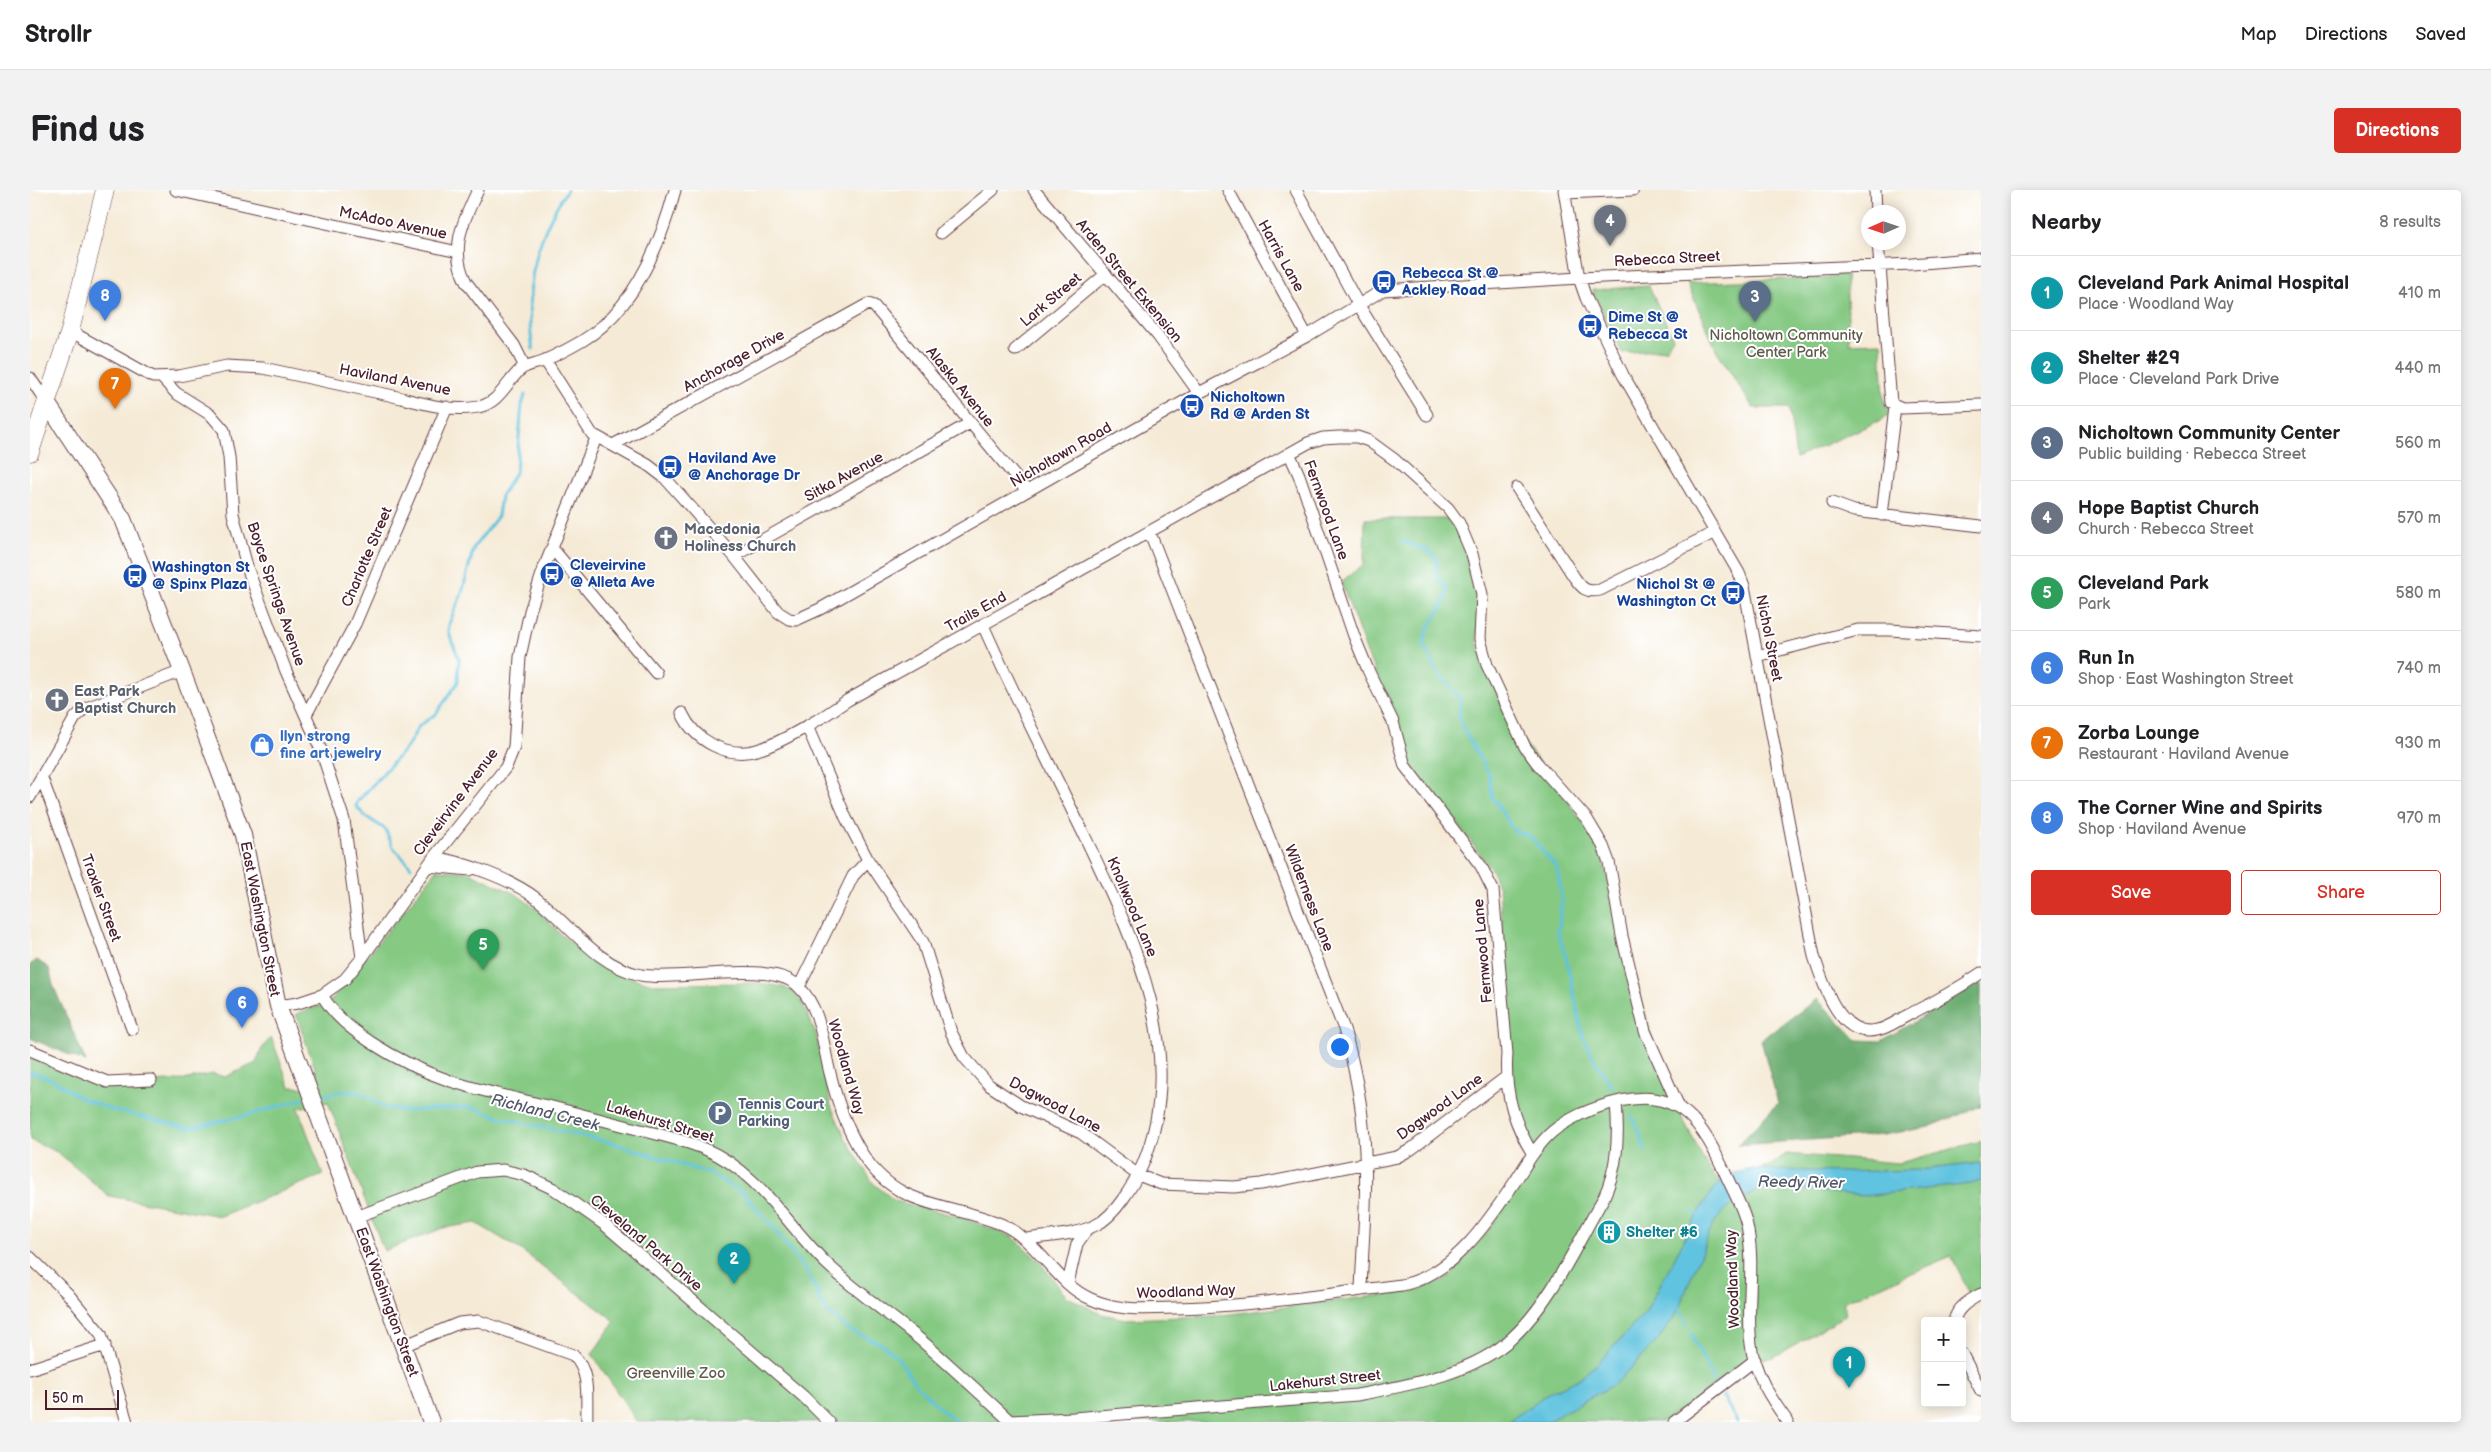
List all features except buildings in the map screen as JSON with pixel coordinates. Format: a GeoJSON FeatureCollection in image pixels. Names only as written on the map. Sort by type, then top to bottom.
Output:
{"type":"FeatureCollection","features":[{"type":"Feature","properties":{"kind":"main road"},"geometry":{"type":"LineString","coordinates":[[30,452],[70,331],[105,190]]}},
{"type":"Feature","properties":{"kind":"street","name":"McAdoo Avenue"},"geometry":{"type":"LineString","coordinates":[[176,190],[458,252]]}},
{"type":"Feature","properties":{"kind":"street"},"geometry":{"type":"LineString","coordinates":[[478,190],[462,222],[458,252],[461,271],[466,282],[514,345],[525,367]]}},
{"type":"Feature","properties":{"kind":"street","name":"Haviland Avenue"},"geometry":{"type":"LineString","coordinates":[[70,331],[147,375],[162,378],[227,366],[253,367],[447,407],[478,407],[490,403],[525,367],[545,360],[596,332],[610,320],[630,295],[648,265],[663,229],[675,190]]}},
{"type":"Feature","properties":{"kind":"street"},"geometry":{"type":"LineString","coordinates":[[941,233],[993,190]]}},
{"type":"Feature","properties":{"kind":"street","name":"Arden Street Extension"},"geometry":{"type":"LineString","coordinates":[[1034,190],[1158,336],[1199,392]]}},
{"type":"Feature","properties":{"kind":"street","name":"Harris Lane"},"geometry":{"type":"LineString","coordinates":[[1228,190],[1308,336]]}},
{"type":"Feature","properties":{"kind":"street"},"geometry":{"type":"LineString","coordinates":[[1296,190],[1358,304],[1427,415]]}},
{"type":"Feature","properties":{"kind":"street"},"geometry":{"type":"LineString","coordinates":[[1564,192],[1634,190]]}},
{"type":"Feature","properties":{"kind":"street"},"geometry":{"type":"LineString","coordinates":[[1875,190],[1876,205]]}},
{"type":"Feature","properties":{"kind":"street","name":"Nichol Street"},"geometry":{"type":"LineString","coordinates":[[1564,192],[1579,278],[1586,298],[1623,375],[1715,532],[1744,586],[1814,956],[1819,973],[1836,1008],[1848,1023],[1857,1028],[1878,1030],[1946,996],[1981,973]]}},
{"type":"Feature","properties":{"kind":"street"},"geometry":{"type":"LineString","coordinates":[[1879,250],[1889,397],[1891,403],[1902,408],[1981,405]]}},
{"type":"Feature","properties":{"kind":"street","name":"Rebecca Street"},"geometry":{"type":"LineString","coordinates":[[1358,304],[1374,294],[1389,289],[1579,278],[1912,264],[1981,258]]}},
{"type":"Feature","properties":{"kind":"street","name":"Lark Street"},"geometry":{"type":"LineString","coordinates":[[1015,350],[1106,274]]}},
{"type":"Feature","properties":{"kind":"street","name":"Alaska Avenue"},"geometry":{"type":"LineString","coordinates":[[868,304],[874,306],[1027,492]]}},
{"type":"Feature","properties":{"kind":"street","name":"Anchorage Drive"},"geometry":{"type":"LineString","coordinates":[[613,445],[868,304]]}},
{"type":"Feature","properties":{"kind":"street","name":"Nicholtown Road"},"geometry":{"type":"LineString","coordinates":[[734,556],[778,612],[790,620],[804,617],[1027,492],[1199,392],[1308,336],[1358,304]]}},
{"type":"Feature","properties":{"kind":"street"},"geometry":{"type":"LineString","coordinates":[[545,360],[596,438],[613,445],[665,478],[734,556]]}},
{"type":"Feature","properties":{"kind":"street","name":"East Washington Street"},"geometry":{"type":"LineString","coordinates":[[30,378],[123,519],[182,672],[243,835],[278,1006],[431,1422]]}},
{"type":"Feature","properties":{"kind":"street","name":"Boyce Springs Avenue"},"geometry":{"type":"LineString","coordinates":[[162,378],[176,393],[211,415],[224,430],[229,457],[235,523],[257,595],[286,671],[322,750],[344,820],[362,958]]}},
{"type":"Feature","properties":{"kind":"street"},"geometry":{"type":"LineString","coordinates":[[1882,515],[1895,406]]}},
{"type":"Feature","properties":{"kind":"street","name":"Charlotte Street"},"geometry":{"type":"LineString","coordinates":[[306,715],[355,624],[447,407]]}},
{"type":"Feature","properties":{"kind":"street","name":"Sitka Avenue"},"geometry":{"type":"LineString","coordinates":[[734,556],[970,423]]}},
{"type":"Feature","properties":{"kind":"street","name":"Fernwood Lane"},"geometry":{"type":"LineString","coordinates":[[1533,1154],[1518,1127],[1505,1078],[1507,1054],[1493,890],[1481,866],[1405,766],[1393,722],[1354,636],[1299,475],[1290,455],[1308,443],[1323,438],[1357,437],[1369,441],[1395,460],[1448,508],[1459,523],[1472,554],[1482,594],[1480,639],[1486,665],[1525,747],[1587,819],[1603,846],[1609,862],[1622,936],[1645,1031],[1679,1107]]}},
{"type":"Feature","properties":{"kind":"street","name":"Cleveirvine Avenue"},"geometry":{"type":"LineString","coordinates":[[278,1006],[322,995],[345,979],[431,862],[506,767],[514,747],[518,672],[530,611],[552,548],[596,438]]}},
{"type":"Feature","properties":{"kind":"street","name":"Trails End"},"geometry":{"type":"LineString","coordinates":[[682,713],[686,723],[709,744],[730,751],[757,750],[807,726],[983,625],[1290,455]]}},
{"type":"Feature","properties":{"kind":"street"},"geometry":{"type":"LineString","coordinates":[[1517,488],[1583,590],[1589,592],[1600,590],[1715,532]]}},
{"type":"Feature","properties":{"kind":"street"},"geometry":{"type":"LineString","coordinates":[[1832,503],[1854,511],[1981,526]]}},
{"type":"Feature","properties":{"kind":"street","name":"Wilderness Lane"},"geometry":{"type":"LineString","coordinates":[[1150,533],[1344,1029],[1360,1101],[1365,1165],[1361,1290]]}},
{"type":"Feature","properties":{"kind":"street"},"geometry":{"type":"LineString","coordinates":[[552,548],[656,672]]}},
{"type":"Feature","properties":{"kind":"street","name":"Knollwood Lane"},"geometry":{"type":"LineString","coordinates":[[983,625],[1128,928],[1140,962],[1158,1034],[1161,1077],[1158,1106],[1150,1146],[1138,1175],[1122,1200],[1098,1224],[1087,1228],[1026,1239]]}},
{"type":"Feature","properties":{"kind":"street"},"geometry":{"type":"LineString","coordinates":[[1758,656],[1858,630],[1890,630],[1981,636]]}},
{"type":"Feature","properties":{"kind":"street"},"geometry":{"type":"LineString","coordinates":[[30,797],[75,718],[84,709],[182,672]]}},
{"type":"Feature","properties":{"kind":"street","name":"Dogwood Lane"},"geometry":{"type":"LineString","coordinates":[[807,726],[846,818],[868,860],[923,942],[950,1032],[964,1057],[978,1076],[1021,1106],[1081,1133],[1138,1175],[1161,1184],[1234,1187],[1286,1180],[1365,1165],[1397,1156],[1410,1150],[1505,1078]]}},
{"type":"Feature","properties":{"kind":"street","name":"Traxler Street"},"geometry":{"type":"LineString","coordinates":[[42,778],[132,1029]]}},
{"type":"Feature","properties":{"kind":"street"},"geometry":{"type":"LineString","coordinates":[[799,988],[853,876],[868,860]]}},
{"type":"Feature","properties":{"kind":"street","name":"Woodland Way"},"geometry":{"type":"LineString","coordinates":[[431,862],[474,870],[508,881],[523,889],[547,908],[594,952],[615,966],[630,971],[649,976],[767,974],[788,979],[809,1000],[822,1032],[829,1070],[844,1120],[863,1155],[880,1177],[888,1185],[908,1196],[981,1216],[1010,1228],[1026,1239],[1068,1282],[1091,1300],[1112,1306],[1132,1309],[1213,1308],[1416,1282],[1446,1266],[1470,1242],[1488,1220],[1533,1154],[1553,1131],[1565,1123],[1594,1108],[1630,1099],[1656,1098],[1679,1107],[1700,1129],[1725,1172],[1742,1210],[1748,1231],[1751,1346],[1760,1375],[1788,1422]]}},
{"type":"Feature","properties":{"kind":"street","name":"Lakehurst Street"},"geometry":{"type":"LineString","coordinates":[[322,995],[331,1011],[350,1028],[393,1056],[433,1076],[471,1088],[705,1149],[742,1170],[761,1188],[825,1263],[856,1290],[924,1343],[1011,1421],[1073,1420],[1357,1395],[1388,1389],[1451,1371],[1491,1354],[1514,1336],[1531,1318],[1603,1200],[1610,1183],[1618,1149],[1616,1102]]}},
{"type":"Feature","properties":{"kind":"street"},"geometry":{"type":"LineString","coordinates":[[30,1050],[107,1082],[151,1080]]}},
{"type":"Feature","properties":{"kind":"street"},"geometry":{"type":"LineString","coordinates":[[1656,1098],[1664,1072]]}},
{"type":"Feature","properties":{"kind":"street","name":"Cleveland Park Drive"},"geometry":{"type":"LineString","coordinates":[[356,1218],[477,1172],[496,1170],[516,1172],[536,1180],[574,1202],[605,1225],[804,1397],[828,1422]]}},
{"type":"Feature","properties":{"kind":"street"},"geometry":{"type":"LineString","coordinates":[[1068,1282],[1077,1244],[1087,1228]]}},
{"type":"Feature","properties":{"kind":"street"},"geometry":{"type":"LineString","coordinates":[[30,1257],[91,1320],[101,1334],[128,1422]]}},
{"type":"Feature","properties":{"kind":"street"},"geometry":{"type":"LineString","coordinates":[[1956,1317],[1962,1307],[1981,1294]]}},
{"type":"Feature","properties":{"kind":"street"},"geometry":{"type":"LineString","coordinates":[[403,1346],[459,1323],[479,1321],[573,1355],[583,1368],[586,1380],[587,1422]]}},
{"type":"Feature","properties":{"kind":"street"},"geometry":{"type":"LineString","coordinates":[[30,1368],[105,1345]]}},
{"type":"Feature","properties":{"kind":"street"},"geometry":{"type":"LineString","coordinates":[[1674,1422],[1755,1360]]}},
{"type":"Feature","properties":{"kind":"street"},"geometry":{"type":"LineString","coordinates":[[1966,1362],[1981,1391]]}},
{"type":"Feature","properties":{"kind":"green space","name":"Nicholtown Community Center Park"},"geometry":{"type":"Polygon","coordinates":[[[1846,274],[1849,343],[1881,342],[1884,403],[1890,413],[1883,419],[1796,458],[1789,408],[1753,408],[1717,351],[1687,283],[1836,277],[1836,275],[1846,274]]]}},
{"type":"Feature","properties":{"kind":"green space"},"geometry":{"type":"Polygon","coordinates":[[[1649,286],[1673,338],[1666,349],[1622,353],[1592,290],[1649,286]]]}},
{"type":"Feature","properties":{"kind":"green space","name":"Greenville Zoo"},"geometry":{"type":"Polygon","coordinates":[[[1365,519],[1452,519],[1480,590],[1477,642],[1506,717],[1598,843],[1664,1082],[1707,1166],[1718,1181],[1771,1165],[1786,1154],[1899,1163],[1981,1141],[1981,1288],[1970,1293],[1951,1256],[1843,1302],[1846,1315],[1774,1357],[1741,1364],[1686,1407],[1661,1422],[637,1422],[592,1354],[615,1321],[521,1250],[476,1223],[443,1228],[384,1251],[328,1102],[298,1108],[323,1175],[220,1216],[109,1196],[57,1152],[30,1140],[30,1058],[92,1082],[110,1085],[183,1080],[213,1074],[225,1077],[256,1063],[261,1050],[271,1037],[290,1087],[322,1088],[296,1014],[329,1003],[437,870],[469,872],[516,894],[539,911],[561,935],[614,973],[653,984],[761,983],[783,987],[793,992],[803,1004],[816,1034],[831,1106],[846,1139],[873,1183],[895,1201],[957,1216],[1013,1237],[1040,1262],[1066,1296],[1101,1314],[1126,1319],[1214,1316],[1417,1291],[1450,1277],[1484,1236],[1539,1158],[1515,1101],[1511,1079],[1510,1023],[1499,888],[1491,869],[1444,805],[1410,764],[1401,729],[1368,656],[1341,582],[1364,564],[1365,519]]]}},
{"type":"Feature","properties":{"kind":"green space"},"geometry":{"type":"Polygon","coordinates":[[[37,960],[49,968],[53,985],[86,1062],[30,1038],[30,965],[37,960]]]}},
{"type":"Feature","properties":{"kind":"green space"},"geometry":{"type":"Polygon","coordinates":[[[1981,983],[1981,1106],[1929,1127],[1883,1135],[1737,1145],[1778,1103],[1761,1040],[1817,999],[1857,1040],[1881,1041],[1981,983]]]}},
{"type":"Feature","properties":{"kind":"water","name":"Reedy River"},"geometry":{"type":"Polygon","coordinates":[[[1981,1163],[1981,1181],[1971,1184],[1864,1196],[1808,1190],[1757,1191],[1727,1208],[1713,1224],[1676,1315],[1657,1341],[1616,1383],[1547,1422],[1508,1422],[1548,1393],[1575,1381],[1596,1365],[1645,1313],[1702,1206],[1715,1188],[1731,1174],[1752,1169],[1840,1172],[1919,1170],[1981,1163]]]}},
{"type":"Feature","properties":{"kind":"waterway"},"geometry":{"type":"LineString","coordinates":[[533,349],[530,307],[534,266],[547,227],[567,190]]}},
{"type":"Feature","properties":{"kind":"waterway"},"geometry":{"type":"LineString","coordinates":[[411,867],[393,847],[385,829],[365,816],[356,806],[358,801],[407,747],[419,726],[436,714],[458,682],[459,659],[449,633],[449,624],[462,593],[474,547],[498,516],[501,496],[516,471],[522,405],[525,395]]}},
{"type":"Feature","properties":{"kind":"waterway"},"geometry":{"type":"LineString","coordinates":[[1402,541],[1429,551],[1437,559],[1436,576],[1447,588],[1447,594],[1428,630],[1424,645],[1436,670],[1461,700],[1459,717],[1463,729],[1489,774],[1492,796],[1514,831],[1530,836],[1557,868],[1562,900],[1558,934],[1566,957],[1583,1036],[1590,1052],[1612,1087]]}},
{"type":"Feature","properties":{"kind":"waterway","name":"Richland Creek"},"geometry":{"type":"LineString","coordinates":[[30,1072],[52,1079],[79,1097],[112,1110],[189,1128],[244,1116],[307,1098]]}},
{"type":"Feature","properties":{"kind":"waterway","name":"Richland Creek"},"geometry":{"type":"LineString","coordinates":[[316,1097],[344,1091],[362,1093],[384,1107],[404,1111],[470,1107],[502,1118],[613,1143],[711,1174],[743,1193],[774,1229],[809,1275],[825,1309],[850,1331],[882,1344],[898,1358],[916,1385],[943,1411],[958,1422]]}},
{"type":"Feature","properties":{"kind":"waterway"},"geometry":{"type":"LineString","coordinates":[[1631,1116],[1639,1130],[1645,1151]]}},
{"type":"Feature","properties":{"kind":"waterway"},"geometry":{"type":"LineString","coordinates":[[1693,1212],[1701,1217]]}},
{"type":"Feature","properties":{"kind":"waterway"},"geometry":{"type":"LineString","coordinates":[[1677,1304],[1686,1324]]}},
{"type":"Feature","properties":{"kind":"waterway"},"geometry":{"type":"LineString","coordinates":[[1691,1333],[1714,1382]]}},
{"type":"Feature","properties":{"kind":"waterway"},"geometry":{"type":"LineString","coordinates":[[1723,1396],[1737,1422]]}},
{"type":"Feature","properties":{"kind":"place","name":"Hope Baptist Church"},"geometry":{"type":"Point","coordinates":[1610,246]}},
{"type":"Feature","properties":{"kind":"place","name":"Rebecca St @ Ackley Road"},"geometry":{"type":"Point","coordinates":[1384,282]}},
{"type":"Feature","properties":{"kind":"place","name":"The Corner Wine and Spirits"},"geometry":{"type":"Point","coordinates":[105,321]}},
{"type":"Feature","properties":{"kind":"place","name":"Nicholtown Community Center"},"geometry":{"type":"Point","coordinates":[1755,322]}},
{"type":"Feature","properties":{"kind":"place","name":"Dime St @ Rebecca St"},"geometry":{"type":"Point","coordinates":[1590,326]}},
{"type":"Feature","properties":{"kind":"place","name":"Nicholtown Rd @ Arden St"},"geometry":{"type":"Point","coordinates":[1192,406]}},
{"type":"Feature","properties":{"kind":"place","name":"Zorba Lounge"},"geometry":{"type":"Point","coordinates":[115,409]}},
{"type":"Feature","properties":{"kind":"place","name":"Haviland Ave @ Anchorage Dr"},"geometry":{"type":"Point","coordinates":[670,467]}},
{"type":"Feature","properties":{"kind":"place","name":"Macedonia Holiness Church"},"geometry":{"type":"Point","coordinates":[666,538]}},
{"type":"Feature","properties":{"kind":"place","name":"Cleveirvine @ Alleta Ave"},"geometry":{"type":"Point","coordinates":[552,574]}},
{"type":"Feature","properties":{"kind":"place","name":"Washington St @ Spinx Plaza"},"geometry":{"type":"Point","coordinates":[135,576]}},
{"type":"Feature","properties":{"kind":"place","name":"Nichol St @ Washington Ct"},"geometry":{"type":"Point","coordinates":[1733,593]}},
{"type":"Feature","properties":{"kind":"place","name":"East Park Baptist Church"},"geometry":{"type":"Point","coordinates":[57,700]}},
{"type":"Feature","properties":{"kind":"place","name":"llyn strong fine art jewelry"},"geometry":{"type":"Point","coordinates":[262,745]}},
{"type":"Feature","properties":{"kind":"place","name":"Cleveland Park"},"geometry":{"type":"Point","coordinates":[483,970]}},
{"type":"Feature","properties":{"kind":"place","name":"Run In"},"geometry":{"type":"Point","coordinates":[242,1028]}},
{"type":"Feature","properties":{"kind":"place","name":"Tennis Court Parking"},"geometry":{"type":"Point","coordinates":[720,1113]}},
{"type":"Feature","properties":{"kind":"place","name":"Shelter #6"},"geometry":{"type":"Point","coordinates":[1609,1232]}},
{"type":"Feature","properties":{"kind":"place","name":"Shelter #29"},"geometry":{"type":"Point","coordinates":[734,1284]}},
{"type":"Feature","properties":{"kind":"place","name":"Cleveland Park Animal Hospital"},"geometry":{"type":"Point","coordinates":[1849,1388]}}]}
